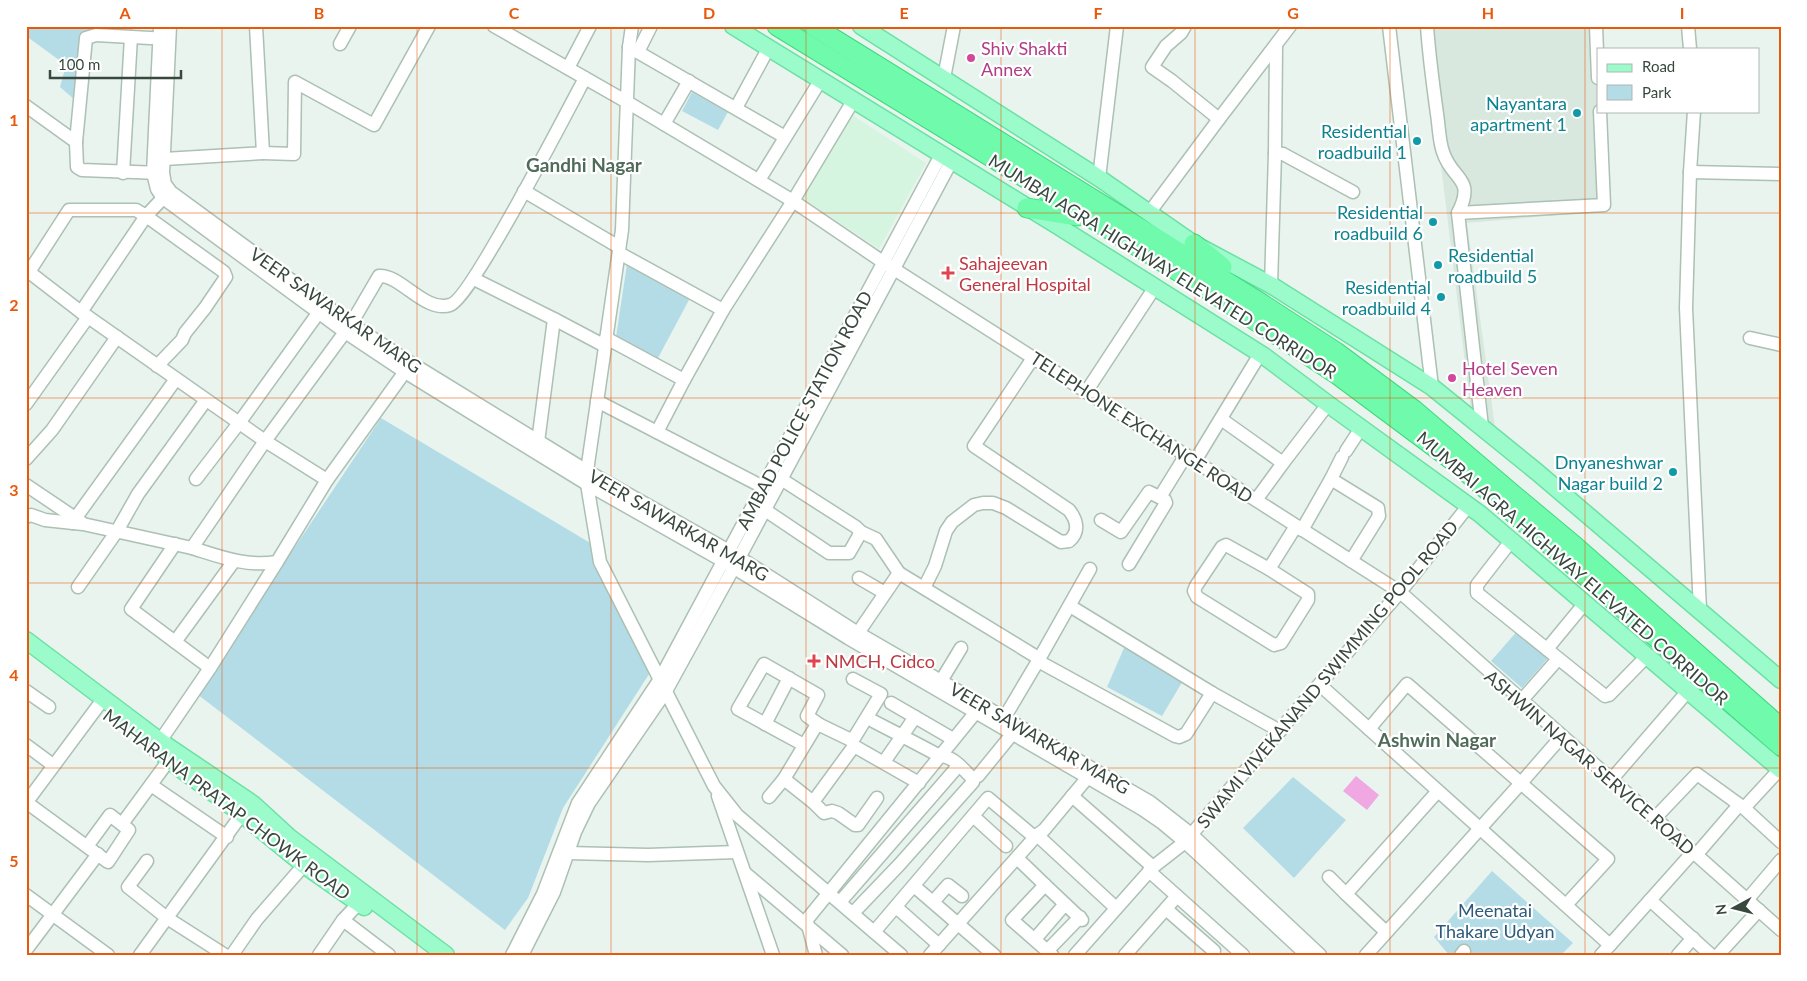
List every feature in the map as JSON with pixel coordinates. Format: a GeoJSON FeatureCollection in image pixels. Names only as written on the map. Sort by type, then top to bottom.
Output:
{"type":"FeatureCollection","features":[{"type":"Feature","properties":{"kind":"highway","name":"MUMBAI AGRA HIGHWAY ELEVATED CORRIDOR"},"geometry":{"type":"LineString","coordinates":[[777,26],[1212,292],[1338,375],[1456,464],[1781,746]]}},
{"type":"Feature","properties":{"kind":"highway","name":"MUMBAI AGRA HIGHWAY ELEVATED CORRIDOR"},"geometry":{"type":"LineString","coordinates":[[813,26],[1259,302],[1336,352],[1414,410],[1576,547],[1781,728]]}},
{"type":"Feature","properties":{"kind":"highway"},"geometry":{"type":"LineString","coordinates":[[1027,208],[1089,218]]}},
{"type":"Feature","properties":{"kind":"highway"},"geometry":{"type":"LineString","coordinates":[[1194,244],[1253,290],[1259,302]]}},
{"type":"Feature","properties":{"kind":"main road"},"geometry":{"type":"LineString","coordinates":[[733,26],[1260,354],[1469,505],[1780,770]]}},
{"type":"Feature","properties":{"kind":"main road"},"geometry":{"type":"LineString","coordinates":[[861,26],[1099,178],[1194,244],[1270,285],[1432,387],[1700,610],[1781,680]]}},
{"type":"Feature","properties":{"kind":"main road","name":"MAHARANA PRATAP CHOWK ROAD"},"geometry":{"type":"LineString","coordinates":[[26,640],[157,746],[289,837],[428,952]]}},
{"type":"Feature","properties":{"kind":"main road","name":"MAHARANA PRATAP CHOWK ROAD"},"geometry":{"type":"LineString","coordinates":[[26,654],[101,702]]}},
{"type":"Feature","properties":{"kind":"main road","name":"MAHARANA PRATAP CHOWK ROAD"},"geometry":{"type":"LineString","coordinates":[[157,746],[169,760],[246,808],[304,864],[428,952],[446,955]]}},
{"type":"Feature","properties":{"kind":"street"},"geometry":{"type":"LineString","coordinates":[[256,26],[263,153]]}},
{"type":"Feature","properties":{"kind":"street"},"geometry":{"type":"LineString","coordinates":[[340,44],[350,26]]}},
{"type":"Feature","properties":{"kind":"street"},"geometry":{"type":"LineString","coordinates":[[164,159],[263,153],[294,154],[295,82],[374,125],[429,26]]}},
{"type":"Feature","properties":{"kind":"street","name":"TELEPHONE EXCHANGE ROAD"},"geometry":{"type":"LineString","coordinates":[[494,26],[793,201],[889,266],[1400,592]]}},
{"type":"Feature","properties":{"kind":"street"},"geometry":{"type":"LineString","coordinates":[[568,68],[590,26]]}},
{"type":"Feature","properties":{"kind":"street"},"geometry":{"type":"LineString","coordinates":[[632,26],[633,49],[626,102],[622,230],[587,478],[600,562],[714,786],[773,955]]}},
{"type":"Feature","properties":{"kind":"street"},"geometry":{"type":"LineString","coordinates":[[633,49],[651,26]]}},
{"type":"Feature","properties":{"kind":"street"},"geometry":{"type":"LineString","coordinates":[[944,78],[954,26]]}},
{"type":"Feature","properties":{"kind":"street"},"geometry":{"type":"LineString","coordinates":[[1099,178],[1117,26]]}},
{"type":"Feature","properties":{"kind":"street"},"geometry":{"type":"LineString","coordinates":[[1185,26],[1181,33],[1166,46],[1152,67],[1219,119]]}},
{"type":"Feature","properties":{"kind":"street"},"geometry":{"type":"LineString","coordinates":[[1149,214],[1290,26]]}},
{"type":"Feature","properties":{"kind":"street"},"geometry":{"type":"LineString","coordinates":[[1389,26],[1432,387]]}},
{"type":"Feature","properties":{"kind":"street"},"geometry":{"type":"LineString","coordinates":[[1427,26],[1430,65],[1442,150],[1448,165],[1459,175],[1465,186],[1465,199],[1458,213],[1482,427]]}},
{"type":"Feature","properties":{"kind":"street"},"geometry":{"type":"LineString","coordinates":[[1596,26],[1597,52]]}},
{"type":"Feature","properties":{"kind":"street"},"geometry":{"type":"LineString","coordinates":[[1688,26],[1690,48]]}},
{"type":"Feature","properties":{"kind":"street"},"geometry":{"type":"LineString","coordinates":[[158,173],[82,170],[77,167],[76,142],[85,40],[96,35],[131,37],[165,32]]}},
{"type":"Feature","properties":{"kind":"street"},"geometry":{"type":"LineString","coordinates":[[158,173],[164,159],[165,32]]}},
{"type":"Feature","properties":{"kind":"street"},"geometry":{"type":"LineString","coordinates":[[26,404],[85,315],[146,216],[167,195],[165,184],[158,173],[165,32]]}},
{"type":"Feature","properties":{"kind":"street"},"geometry":{"type":"LineString","coordinates":[[123,173],[131,37]]}},
{"type":"Feature","properties":{"kind":"street"},"geometry":{"type":"LineString","coordinates":[[1270,285],[1275,153],[1276,47]]}},
{"type":"Feature","properties":{"kind":"street"},"geometry":{"type":"LineString","coordinates":[[736,108],[768,48]]}},
{"type":"Feature","properties":{"kind":"street"},"geometry":{"type":"LineString","coordinates":[[633,49],[785,137]]}},
{"type":"Feature","properties":{"kind":"street"},"geometry":{"type":"LineString","coordinates":[[192,548],[265,441],[348,328],[378,276],[392,280],[429,302],[446,306],[456,302],[474,278],[585,78]]}},
{"type":"Feature","properties":{"kind":"street"},"geometry":{"type":"LineString","coordinates":[[664,124],[689,81]]}},
{"type":"Feature","properties":{"kind":"street"},"geometry":{"type":"LineString","coordinates":[[759,180],[820,81]]}},
{"type":"Feature","properties":{"kind":"street"},"geometry":{"type":"LineString","coordinates":[[656,432],[723,310],[793,201],[853,101]]}},
{"type":"Feature","properties":{"kind":"street"},"geometry":{"type":"LineString","coordinates":[[26,106],[76,142]]}},
{"type":"Feature","properties":{"kind":"street"},"geometry":{"type":"LineString","coordinates":[[1458,213],[1604,205],[1600,112]]}},
{"type":"Feature","properties":{"kind":"street"},"geometry":{"type":"LineString","coordinates":[[1694,112],[1690,172],[1686,308],[1700,610]]}},
{"type":"Feature","properties":{"kind":"street"},"geometry":{"type":"LineString","coordinates":[[1275,153],[1283,154],[1353,192]]}},
{"type":"Feature","properties":{"kind":"street","name":"AMBAD POLICE STATION ROAD"},"geometry":{"type":"LineString","coordinates":[[512,955],[543,894],[578,803],[660,679],[731,560],[765,510],[889,266],[946,159]]}},
{"type":"Feature","properties":{"kind":"street"},"geometry":{"type":"LineString","coordinates":[[1690,172],[1781,174]]}},
{"type":"Feature","properties":{"kind":"street"},"geometry":{"type":"LineString","coordinates":[[524,191],[619,250],[723,310]]}},
{"type":"Feature","properties":{"kind":"street","name":"VEER SAWARKAR MARG"},"geometry":{"type":"LineString","coordinates":[[167,195],[319,312],[348,328]]}},
{"type":"Feature","properties":{"kind":"street","name":"VEER SAWARKAR MARG"},"geometry":{"type":"LineString","coordinates":[[167,195],[348,328],[408,368],[587,478],[731,560],[976,712],[1002,722],[1013,733],[1142,808],[1188,838],[1320,955]]}},
{"type":"Feature","properties":{"kind":"street"},"geometry":{"type":"LineString","coordinates":[[157,366],[182,340],[185,333],[205,308],[226,277],[224,272],[136,210],[69,210],[31,258],[29,272],[85,315],[117,338],[157,366],[176,379],[240,424],[327,480]]}},
{"type":"Feature","properties":{"kind":"street","name":"AMBAD POLICE STATION ROAD"},"geometry":{"type":"LineString","coordinates":[[522,955],[554,892],[575,832],[589,803],[666,691],[731,560],[763,487],[889,266]]}},
{"type":"Feature","properties":{"kind":"street"},"geometry":{"type":"LineString","coordinates":[[474,278],[554,319],[684,380]]}},
{"type":"Feature","properties":{"kind":"street"},"geometry":{"type":"LineString","coordinates":[[1086,392],[1155,287]]}},
{"type":"Feature","properties":{"kind":"street"},"geometry":{"type":"LineString","coordinates":[[196,479],[240,424],[319,312]]}},
{"type":"Feature","properties":{"kind":"street"},"geometry":{"type":"LineString","coordinates":[[538,442],[554,319]]}},
{"type":"Feature","properties":{"kind":"street"},"geometry":{"type":"LineString","coordinates":[[26,459],[52,430],[117,338]]}},
{"type":"Feature","properties":{"kind":"street"},"geometry":{"type":"LineString","coordinates":[[1750,338],[1781,345]]}},
{"type":"Feature","properties":{"kind":"street"},"geometry":{"type":"LineString","coordinates":[[1160,497],[1221,419],[1260,354]]}},
{"type":"Feature","properties":{"kind":"street"},"geometry":{"type":"LineString","coordinates":[[924,588],[935,566],[946,531],[952,522],[974,505],[983,502],[993,503],[1006,508],[1061,542],[1069,541],[1075,533],[1076,522],[1069,510],[974,446],[1032,358]]}},
{"type":"Feature","properties":{"kind":"street"},"geometry":{"type":"LineString","coordinates":[[157,746],[210,668],[327,480],[408,368]]}},
{"type":"Feature","properties":{"kind":"street","name":"VEER SAWARKAR MARG"},"geometry":{"type":"LineString","coordinates":[[408,368],[538,442],[587,478]]}},
{"type":"Feature","properties":{"kind":"street"},"geometry":{"type":"LineString","coordinates":[[77,522],[176,379]]}},
{"type":"Feature","properties":{"kind":"street"},"geometry":{"type":"LineString","coordinates":[[78,587],[117,531],[138,494],[206,400]]}},
{"type":"Feature","properties":{"kind":"street"},"geometry":{"type":"LineString","coordinates":[[597,401],[763,487]]}},
{"type":"Feature","properties":{"kind":"street"},"geometry":{"type":"LineString","coordinates":[[1256,500],[1328,404]]}},
{"type":"Feature","properties":{"kind":"street"},"geometry":{"type":"LineString","coordinates":[[1221,419],[1283,463]]}},
{"type":"Feature","properties":{"kind":"street"},"geometry":{"type":"LineString","coordinates":[[1269,568],[1299,528],[1361,428]]}},
{"type":"Feature","properties":{"kind":"street"},"geometry":{"type":"LineString","coordinates":[[781,479],[861,532],[876,539],[899,573],[1039,660],[1175,736],[1179,737],[1186,734],[1212,693]]}},
{"type":"Feature","properties":{"kind":"street"},"geometry":{"type":"LineString","coordinates":[[1331,479],[1380,511],[1379,516],[1351,561]]}},
{"type":"Feature","properties":{"kind":"street"},"geometry":{"type":"LineString","coordinates":[[26,485],[77,522]]}},
{"type":"Feature","properties":{"kind":"street"},"geometry":{"type":"LineString","coordinates":[[1101,520],[1122,532],[1148,493],[1151,492],[1165,500],[1166,503],[1128,564]]}},
{"type":"Feature","properties":{"kind":"street","name":"SWAMI VIVEKANAND SWIMMING POOL ROAD"},"geometry":{"type":"LineString","coordinates":[[1081,953],[1116,908],[1151,869],[1188,838],[1400,592],[1469,505]]}},
{"type":"Feature","properties":{"kind":"street"},"geometry":{"type":"LineString","coordinates":[[765,510],[829,553],[849,553],[861,532]]}},
{"type":"Feature","properties":{"kind":"street"},"geometry":{"type":"LineString","coordinates":[[26,517],[31,515],[46,520],[77,522],[192,548],[244,564],[277,562]]}},
{"type":"Feature","properties":{"kind":"street"},"geometry":{"type":"LineString","coordinates":[[1512,540],[1477,585],[1477,593],[1605,696],[1610,695],[1647,656]]}},
{"type":"Feature","properties":{"kind":"street"},"geometry":{"type":"LineString","coordinates":[[175,544],[131,609],[210,668]]}},
{"type":"Feature","properties":{"kind":"street"},"geometry":{"type":"LineString","coordinates":[[1226,545],[1269,568],[1306,592],[1309,597],[1278,645],[1274,645],[1197,597],[1194,591],[1222,548],[1226,545]]}},
{"type":"Feature","properties":{"kind":"street"},"geometry":{"type":"LineString","coordinates":[[175,642],[234,561]]}},
{"type":"Feature","properties":{"kind":"street"},"geometry":{"type":"LineString","coordinates":[[1002,722],[1090,569]]}},
{"type":"Feature","properties":{"kind":"street"},"geometry":{"type":"LineString","coordinates":[[858,633],[899,573]]}},
{"type":"Feature","properties":{"kind":"street"},"geometry":{"type":"LineString","coordinates":[[859,578],[885,594]]}},
{"type":"Feature","properties":{"kind":"street","name":"ASHWIN NAGAR SERVICE ROAD"},"geometry":{"type":"LineString","coordinates":[[1400,592],[1781,930]]}},
{"type":"Feature","properties":{"kind":"street"},"geometry":{"type":"LineString","coordinates":[[1547,649],[1585,603]]}},
{"type":"Feature","properties":{"kind":"street"},"geometry":{"type":"LineString","coordinates":[[1070,606],[1212,693],[1280,731]]}},
{"type":"Feature","properties":{"kind":"street","name":"VEER SAWARKAR MARG"},"geometry":{"type":"LineString","coordinates":[[822,616],[858,633],[941,681],[1002,722],[1150,802],[1307,955]]}},
{"type":"Feature","properties":{"kind":"street"},"geometry":{"type":"LineString","coordinates":[[941,681],[962,648]]}},
{"type":"Feature","properties":{"kind":"street"},"geometry":{"type":"LineString","coordinates":[[1521,701],[1558,659]]}},
{"type":"Feature","properties":{"kind":"street"},"geometry":{"type":"LineString","coordinates":[[804,745],[738,709],[764,664],[818,694],[807,716],[820,725],[851,740],[881,694],[853,679]]}},
{"type":"Feature","properties":{"kind":"street"},"geometry":{"type":"LineString","coordinates":[[765,724],[790,678]]}},
{"type":"Feature","properties":{"kind":"street"},"geometry":{"type":"LineString","coordinates":[[1320,684],[1566,906],[1605,950],[1694,854],[1780,770]]}},
{"type":"Feature","properties":{"kind":"street"},"geometry":{"type":"LineString","coordinates":[[1370,729],[1407,684],[1608,859],[1566,906]]}},
{"type":"Feature","properties":{"kind":"street"},"geometry":{"type":"LineString","coordinates":[[1611,780],[1688,691]]}},
{"type":"Feature","properties":{"kind":"street"},"geometry":{"type":"LineString","coordinates":[[26,692],[49,707]]}},
{"type":"Feature","properties":{"kind":"street"},"geometry":{"type":"LineString","coordinates":[[88,846],[110,815],[129,830],[108,862],[26,802],[101,702]]}},
{"type":"Feature","properties":{"kind":"street"},"geometry":{"type":"LineString","coordinates":[[891,703],[953,739]]}},
{"type":"Feature","properties":{"kind":"street"},"geometry":{"type":"LineString","coordinates":[[806,923],[828,892],[976,712]]}},
{"type":"Feature","properties":{"kind":"street"},"geometry":{"type":"LineString","coordinates":[[884,762],[915,717]]}},
{"type":"Feature","properties":{"kind":"street"},"geometry":{"type":"LineString","coordinates":[[853,914],[973,782],[972,778],[959,765],[946,756],[940,756],[873,721]]}},
{"type":"Feature","properties":{"kind":"street"},"geometry":{"type":"LineString","coordinates":[[769,796],[784,780],[816,726],[820,725]]}},
{"type":"Feature","properties":{"kind":"street"},"geometry":{"type":"LineString","coordinates":[[978,776],[1013,733]]}},
{"type":"Feature","properties":{"kind":"street"},"geometry":{"type":"LineString","coordinates":[[1366,955],[1562,736]]}},
{"type":"Feature","properties":{"kind":"street"},"geometry":{"type":"LineString","coordinates":[[26,745],[54,766]]}},
{"type":"Feature","properties":{"kind":"street"},"geometry":{"type":"LineString","coordinates":[[813,802],[854,746],[919,782]]}},
{"type":"Feature","properties":{"kind":"street"},"geometry":{"type":"LineString","coordinates":[[122,824],[169,760]]}},
{"type":"Feature","properties":{"kind":"street"},"geometry":{"type":"LineString","coordinates":[[840,902],[959,765]]}},
{"type":"Feature","properties":{"kind":"street"},"geometry":{"type":"LineString","coordinates":[[1655,818],[1697,774],[1741,807],[1781,842]]}},
{"type":"Feature","properties":{"kind":"street"},"geometry":{"type":"LineString","coordinates":[[896,907],[935,950],[1037,835],[1044,830],[1088,777]]}},
{"type":"Feature","properties":{"kind":"street"},"geometry":{"type":"LineString","coordinates":[[784,780],[824,813],[832,811],[838,813],[855,825],[858,825],[877,798]]}},
{"type":"Feature","properties":{"kind":"street"},"geometry":{"type":"LineString","coordinates":[[151,785],[227,836]]}},
{"type":"Feature","properties":{"kind":"street"},"geometry":{"type":"LineString","coordinates":[[714,786],[737,814],[901,955]]}},
{"type":"Feature","properties":{"kind":"street"},"geometry":{"type":"LineString","coordinates":[[1346,894],[1438,791]]}},
{"type":"Feature","properties":{"kind":"street"},"geometry":{"type":"LineString","coordinates":[[1072,796],[1151,869],[1177,896],[1243,955]]}},
{"type":"Feature","properties":{"kind":"street"},"geometry":{"type":"LineString","coordinates":[[874,932],[988,798],[1032,835],[1037,835],[1116,908]]}},
{"type":"Feature","properties":{"kind":"street"},"geometry":{"type":"LineString","coordinates":[[140,955],[246,808]]}},
{"type":"Feature","properties":{"kind":"street"},"geometry":{"type":"LineString","coordinates":[[973,816],[1006,846]]}},
{"type":"Feature","properties":{"kind":"street"},"geometry":{"type":"LineString","coordinates":[[568,853],[648,855],[737,852]]}},
{"type":"Feature","properties":{"kind":"street"},"geometry":{"type":"LineString","coordinates":[[26,950],[98,854]]}},
{"type":"Feature","properties":{"kind":"street"},"geometry":{"type":"LineString","coordinates":[[1017,858],[1081,919],[1050,953],[1012,920],[1045,885]]}},
{"type":"Feature","properties":{"kind":"street"},"geometry":{"type":"LineString","coordinates":[[1747,900],[1781,860]]}},
{"type":"Feature","properties":{"kind":"street"},"geometry":{"type":"LineString","coordinates":[[147,861],[128,887],[167,918],[225,955]]}},
{"type":"Feature","properties":{"kind":"street"},"geometry":{"type":"LineString","coordinates":[[232,955],[257,919],[304,864]]}},
{"type":"Feature","properties":{"kind":"street"},"geometry":{"type":"LineString","coordinates":[[745,873],[842,955]]}},
{"type":"Feature","properties":{"kind":"street"},"geometry":{"type":"LineString","coordinates":[[1328,877],[1386,932]]}},
{"type":"Feature","properties":{"kind":"street"},"geometry":{"type":"LineString","coordinates":[[932,902],[948,885],[962,896]]}},
{"type":"Feature","properties":{"kind":"street"},"geometry":{"type":"LineString","coordinates":[[914,886],[994,955]]}},
{"type":"Feature","properties":{"kind":"street"},"geometry":{"type":"LineString","coordinates":[[26,895],[108,955]]}},
{"type":"Feature","properties":{"kind":"street"},"geometry":{"type":"LineString","coordinates":[[1125,955],[1177,896]]}},
{"type":"Feature","properties":{"kind":"street"},"geometry":{"type":"LineString","coordinates":[[1650,900],[1711,955]]}},
{"type":"Feature","properties":{"kind":"street"},"geometry":{"type":"LineString","coordinates":[[319,955],[343,920],[358,903]]}},
{"type":"Feature","properties":{"kind":"street"},"geometry":{"type":"LineString","coordinates":[[1035,939],[1065,904]]}},
{"type":"Feature","properties":{"kind":"street"},"geometry":{"type":"LineString","coordinates":[[1166,908],[1212,953],[1225,939]]}},
{"type":"Feature","properties":{"kind":"street"},"geometry":{"type":"LineString","coordinates":[[1718,955],[1758,910]]}},
{"type":"Feature","properties":{"kind":"street"},"geometry":{"type":"LineString","coordinates":[[343,920],[389,955]]}},
{"type":"Feature","properties":{"kind":"street"},"geometry":{"type":"LineString","coordinates":[[806,923],[816,955]]}},
{"type":"Feature","properties":{"kind":"street"},"geometry":{"type":"LineString","coordinates":[[1678,955],[1693,938]]}},
{"type":"Feature","properties":{"kind":"shaded area"},"geometry":{"type":"Polygon","coordinates":[[[1424,26],[1599,26],[1597,112],[1603,112],[1607,211],[1467,223],[1495,427],[1471,412],[1424,26]]]}},
{"type":"Feature","properties":{"kind":"shaded area"},"geometry":{"type":"Polygon","coordinates":[[[846,111],[926,163],[879,249],[801,197],[846,111]]]}},
{"type":"Feature","properties":{"kind":"shaded area"},"geometry":{"type":"Polygon","coordinates":[[[1356,776],[1379,795],[1367,810],[1343,791],[1356,776]]]}},
{"type":"Feature","properties":{"kind":"green space"},"geometry":{"type":"Polygon","coordinates":[[[26,26],[90,26],[89,35],[79,34],[75,100],[60,87],[66,65],[26,36],[26,26]]]}},
{"type":"Feature","properties":{"kind":"green space"},"geometry":{"type":"Polygon","coordinates":[[[692,92],[728,112],[718,130],[682,111],[692,92]]]}},
{"type":"Feature","properties":{"kind":"green space"},"geometry":{"type":"Polygon","coordinates":[[[627,264],[690,298],[658,358],[616,337],[627,264]]]}},
{"type":"Feature","properties":{"kind":"green space"},"geometry":{"type":"Polygon","coordinates":[[[381,418],[592,544],[595,567],[620,614],[653,668],[563,808],[528,898],[505,930],[197,694],[381,418]]]}},
{"type":"Feature","properties":{"kind":"green space"},"geometry":{"type":"Polygon","coordinates":[[[1519,629],[1550,656],[1522,688],[1491,661],[1519,629]]]}},
{"type":"Feature","properties":{"kind":"green space"},"geometry":{"type":"Polygon","coordinates":[[[1127,641],[1184,679],[1162,716],[1107,687],[1127,641]]]}},
{"type":"Feature","properties":{"kind":"green space"},"geometry":{"type":"Polygon","coordinates":[[[1293,777],[1346,820],[1294,878],[1243,828],[1293,777]]]}},
{"type":"Feature","properties":{"kind":"green space","name":"Meenatai Thakare Udyan"},"geometry":{"type":"Polygon","coordinates":[[[1492,871],[1573,943],[1563,953],[1564,955],[1449,955],[1434,937],[1492,871]]]}},
{"type":"Feature","properties":{"kind":"place","name":"Shiv Shakti Annex"},"geometry":{"type":"Point","coordinates":[971,58]}},
{"type":"Feature","properties":{"kind":"place","name":"Nayantara apartment 1"},"geometry":{"type":"Point","coordinates":[1577,113]}},
{"type":"Feature","properties":{"kind":"place","name":"Residential roadbuild 1"},"geometry":{"type":"Point","coordinates":[1417,141]}},
{"type":"Feature","properties":{"kind":"place","name":"Residential roadbuild 6"},"geometry":{"type":"Point","coordinates":[1433,222]}},
{"type":"Feature","properties":{"kind":"place","name":"Residential roadbuild 5"},"geometry":{"type":"Point","coordinates":[1438,265]}},
{"type":"Feature","properties":{"kind":"place","name":"Sahajeevan General Hospital"},"geometry":{"type":"Point","coordinates":[948,273]}},
{"type":"Feature","properties":{"kind":"place","name":"Residential roadbuild 4"},"geometry":{"type":"Point","coordinates":[1441,297]}},
{"type":"Feature","properties":{"kind":"place","name":"Hotel Seven Heaven"},"geometry":{"type":"Point","coordinates":[1452,378]}},
{"type":"Feature","properties":{"kind":"place","name":"Dnyaneshwar Nagar build 2"},"geometry":{"type":"Point","coordinates":[1673,472]}},
{"type":"Feature","properties":{"kind":"place","name":"NMCH, Cidco"},"geometry":{"type":"Point","coordinates":[814,661]}},
{"type":"Feature","properties":{"kind":"district","name":"Gandhi Nagar"},"geometry":{"type":"Point","coordinates":[584,164]}},
{"type":"Feature","properties":{"kind":"district","name":"Ashwin Nagar"},"geometry":{"type":"Point","coordinates":[1437,739]}}]}
